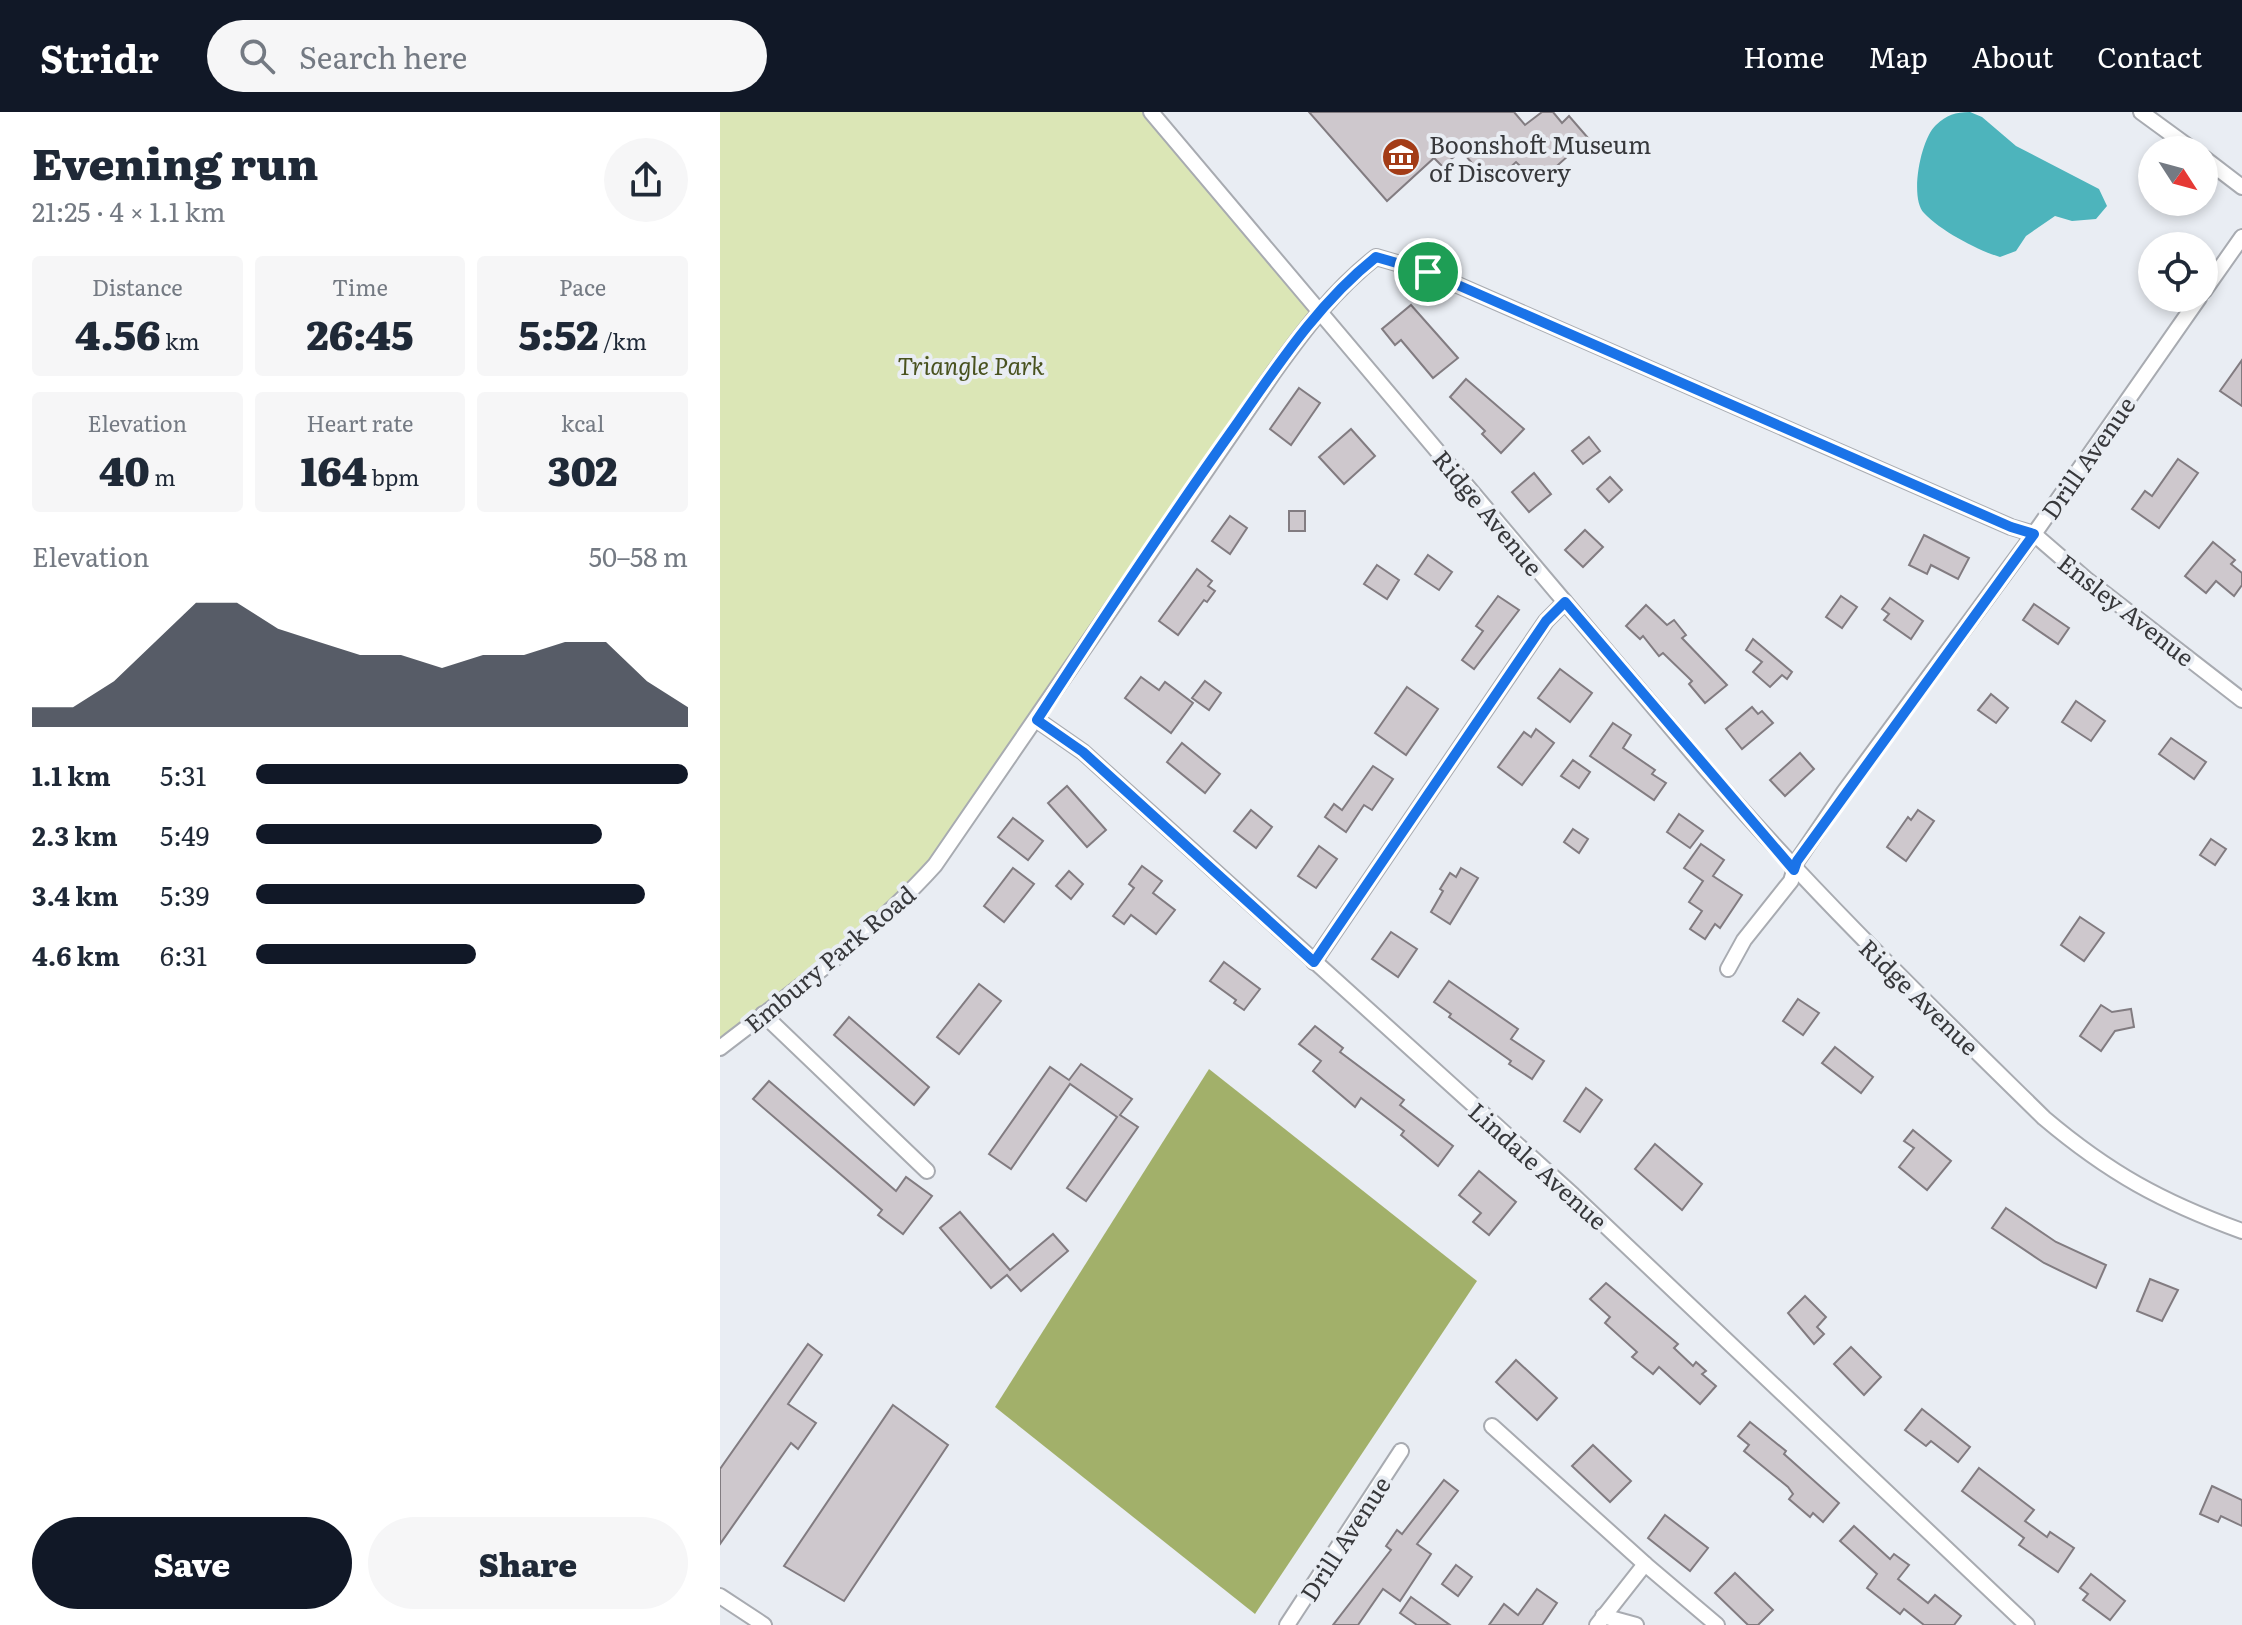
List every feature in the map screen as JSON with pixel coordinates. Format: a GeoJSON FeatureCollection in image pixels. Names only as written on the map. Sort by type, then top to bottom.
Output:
{"type":"FeatureCollection","features":[{"type":"Feature","properties":{"kind":"street","name":"Ridge Avenue"},"geometry":{"type":"LineString","coordinates":[[1151,112],[1794,870],[2044,1118],[2077,1146],[2142,1189],[2185,1210],[2242,1231]]}},
{"type":"Feature","properties":{"kind":"street"},"geometry":{"type":"LineString","coordinates":[[2141,112],[2174,136]]}},
{"type":"Feature","properties":{"kind":"street"},"geometry":{"type":"LineString","coordinates":[[2218,169],[2242,187]]}},
{"type":"Feature","properties":{"kind":"street"},"geometry":{"type":"LineString","coordinates":[[2218,271],[2242,237]]}},
{"type":"Feature","properties":{"kind":"street","name":"Ensley Avenue"},"geometry":{"type":"LineString","coordinates":[[1318,312],[1349,278],[1376,257],[1395,260],[2011,527],[2034,534],[2086,579],[2242,700]]}},
{"type":"Feature","properties":{"kind":"street","name":"Embury Park Road"},"geometry":{"type":"LineString","coordinates":[[720,1048],[905,897],[952,842],[1173,515],[1318,312]]}},
{"type":"Feature","properties":{"kind":"street","name":"Drill Avenue"},"geometry":{"type":"LineString","coordinates":[[1728,969],[1744,940],[1791,881],[1797,861],[1844,792],[2034,534],[2189,312]]}},
{"type":"Feature","properties":{"kind":"street"},"geometry":{"type":"LineString","coordinates":[[1314,962],[1546,621],[1565,602]]}},
{"type":"Feature","properties":{"kind":"street","name":"Lindale Avenue"},"geometry":{"type":"LineString","coordinates":[[1037,720],[1083,752],[1573,1195],[2027,1625]]}},
{"type":"Feature","properties":{"kind":"street"},"geometry":{"type":"LineString","coordinates":[[763,1014],[865,1115],[927,1171]]}},
{"type":"Feature","properties":{"kind":"street"},"geometry":{"type":"LineString","coordinates":[[1492,1426],[1717,1625]]}},
{"type":"Feature","properties":{"kind":"street","name":"Drill Avenue"},"geometry":{"type":"LineString","coordinates":[[1287,1625],[1401,1451]]}},
{"type":"Feature","properties":{"kind":"street"},"geometry":{"type":"LineString","coordinates":[[1600,1620],[1645,1564]]}},
{"type":"Feature","properties":{"kind":"street"},"geometry":{"type":"LineString","coordinates":[[720,1596],[764,1625]]}},
{"type":"Feature","properties":{"kind":"street"},"geometry":{"type":"LineString","coordinates":[[1600,1620],[1636,1625]]}},
{"type":"Feature","properties":{"kind":"green space","name":"Triangle Park"},"geometry":{"type":"Polygon","coordinates":[[[720,112],[1151,112],[1318,312],[905,897],[720,1048],[720,112]]]}},
{"type":"Feature","properties":{"kind":"green space"},"geometry":{"type":"Polygon","coordinates":[[[1209,1069],[1477,1281],[1255,1614],[995,1407],[1209,1069]]]}},
{"type":"Feature","properties":{"kind":"water"},"geometry":{"type":"Polygon","coordinates":[[[1970,112],[1982,117],[2016,146],[2099,189],[2107,206],[2096,219],[2072,221],[2055,216],[2026,236],[2016,251],[2000,257],[1949,233],[1924,213],[1920,205],[1917,195],[1919,168],[1926,142],[1936,125],[1952,115],[1970,112]]]}},
{"type":"Feature","properties":{"kind":"building","name":"Boonshoft Museum of Discovery"},"geometry":{"type":"Polygon","coordinates":[[[1309,112],[1514,112],[1525,125],[1542,112],[1553,112],[1562,123],[1569,116],[1588,138],[1538,183],[1516,162],[1504,173],[1486,173],[1476,168],[1461,150],[1443,167],[1434,158],[1387,201],[1309,112]]]}},
{"type":"Feature","properties":{"kind":"building"},"geometry":{"type":"Polygon","coordinates":[[[1411,305],[1458,358],[1433,378],[1401,340],[1395,345],[1382,329],[1411,305]]]}},
{"type":"Feature","properties":{"kind":"building"},"geometry":{"type":"Polygon","coordinates":[[[2242,360],[2242,406],[2220,391],[2242,360]]]}},
{"type":"Feature","properties":{"kind":"building"},"geometry":{"type":"Polygon","coordinates":[[[1466,379],[1524,429],[1501,453],[1482,434],[1485,431],[1450,397],[1466,379]]]}},
{"type":"Feature","properties":{"kind":"building"},"geometry":{"type":"Polygon","coordinates":[[[1299,388],[1320,403],[1291,445],[1270,429],[1299,388]]]}},
{"type":"Feature","properties":{"kind":"building"},"geometry":{"type":"Polygon","coordinates":[[[1351,429],[1375,456],[1344,484],[1319,457],[1351,429]]]}},
{"type":"Feature","properties":{"kind":"building"},"geometry":{"type":"Polygon","coordinates":[[[1589,437],[1600,451],[1583,464],[1572,451],[1589,437]]]}},
{"type":"Feature","properties":{"kind":"building"},"geometry":{"type":"Polygon","coordinates":[[[2178,459],[2198,473],[2159,528],[2132,509],[2145,491],[2152,496],[2178,459]]]}},
{"type":"Feature","properties":{"kind":"building"},"geometry":{"type":"Polygon","coordinates":[[[1534,473],[1551,494],[1529,512],[1512,492],[1534,473]]]}},
{"type":"Feature","properties":{"kind":"building"},"geometry":{"type":"Polygon","coordinates":[[[1610,477],[1622,490],[1609,502],[1597,489],[1610,477]]]}},
{"type":"Feature","properties":{"kind":"building"},"geometry":{"type":"Polygon","coordinates":[[[1289,511],[1305,511],[1305,531],[1289,531],[1289,511]]]}},
{"type":"Feature","properties":{"kind":"building"},"geometry":{"type":"Polygon","coordinates":[[[1230,516],[1247,528],[1230,554],[1212,541],[1230,516]]]}},
{"type":"Feature","properties":{"kind":"building"},"geometry":{"type":"Polygon","coordinates":[[[1585,530],[1603,547],[1583,567],[1565,550],[1585,530]]]}},
{"type":"Feature","properties":{"kind":"building"},"geometry":{"type":"Polygon","coordinates":[[[1924,535],[1969,558],[1958,579],[1931,565],[1927,574],[1909,565],[1924,535]]]}},
{"type":"Feature","properties":{"kind":"building"},"geometry":{"type":"Polygon","coordinates":[[[2213,542],[2235,560],[2231,564],[2242,573],[2242,585],[2234,596],[2216,581],[2206,593],[2185,576],[2213,542]]]}},
{"type":"Feature","properties":{"kind":"building"},"geometry":{"type":"Polygon","coordinates":[[[1428,555],[1452,572],[1439,590],[1415,574],[1428,555]]]}},
{"type":"Feature","properties":{"kind":"building"},"geometry":{"type":"Polygon","coordinates":[[[1377,565],[1399,580],[1387,599],[1364,584],[1377,565]]]}},
{"type":"Feature","properties":{"kind":"building"},"geometry":{"type":"Polygon","coordinates":[[[1197,569],[1212,581],[1208,586],[1215,591],[1207,602],[1204,600],[1178,635],[1159,621],[1197,569]]]}},
{"type":"Feature","properties":{"kind":"building"},"geometry":{"type":"Polygon","coordinates":[[[1498,596],[1519,610],[1474,669],[1462,660],[1483,631],[1476,626],[1498,596]]]}},
{"type":"Feature","properties":{"kind":"building"},"geometry":{"type":"Polygon","coordinates":[[[1841,596],[1857,607],[1842,628],[1826,617],[1841,596]]]}},
{"type":"Feature","properties":{"kind":"building"},"geometry":{"type":"Polygon","coordinates":[[[1890,598],[1923,621],[1911,639],[1884,620],[1889,614],[1882,609],[1890,598]]]}},
{"type":"Feature","properties":{"kind":"building"},"geometry":{"type":"Polygon","coordinates":[[[2034,604],[2069,628],[2058,644],[2023,620],[2034,604]]]}},
{"type":"Feature","properties":{"kind":"building"},"geometry":{"type":"Polygon","coordinates":[[[1646,605],[1667,625],[1674,620],[1686,635],[1682,638],[1727,685],[1705,703],[1689,684],[1692,681],[1663,653],[1659,656],[1643,636],[1640,639],[1626,626],[1646,605]]]}},
{"type":"Feature","properties":{"kind":"building"},"geometry":{"type":"Polygon","coordinates":[[[1753,639],[1792,672],[1787,679],[1782,675],[1770,687],[1753,672],[1762,662],[1746,650],[1753,639]]]}},
{"type":"Feature","properties":{"kind":"building"},"geometry":{"type":"Polygon","coordinates":[[[1560,669],[1592,693],[1570,722],[1538,698],[1560,669]]]}},
{"type":"Feature","properties":{"kind":"building"},"geometry":{"type":"Polygon","coordinates":[[[1141,677],[1159,690],[1165,682],[1193,703],[1171,733],[1125,698],[1141,677]]]}},
{"type":"Feature","properties":{"kind":"building"},"geometry":{"type":"Polygon","coordinates":[[[1205,681],[1221,693],[1209,710],[1192,698],[1205,681]]]}},
{"type":"Feature","properties":{"kind":"building"},"geometry":{"type":"Polygon","coordinates":[[[1407,687],[1438,709],[1406,755],[1375,733],[1407,687]]]}},
{"type":"Feature","properties":{"kind":"building"},"geometry":{"type":"Polygon","coordinates":[[[1991,694],[2008,708],[1996,723],[1978,710],[1991,694]]]}},
{"type":"Feature","properties":{"kind":"building"},"geometry":{"type":"Polygon","coordinates":[[[2076,701],[2105,721],[2091,741],[2062,722],[2076,701]]]}},
{"type":"Feature","properties":{"kind":"building"},"geometry":{"type":"Polygon","coordinates":[[[1752,707],[1758,714],[1762,711],[1773,723],[1742,749],[1726,729],[1752,707]]]}},
{"type":"Feature","properties":{"kind":"building"},"geometry":{"type":"Polygon","coordinates":[[[1613,723],[1631,735],[1623,748],[1655,770],[1652,774],[1666,783],[1654,800],[1590,756],[1613,723]]]}},
{"type":"Feature","properties":{"kind":"building"},"geometry":{"type":"Polygon","coordinates":[[[1536,729],[1554,743],[1522,785],[1498,767],[1524,732],[1531,737],[1536,729]]]}},
{"type":"Feature","properties":{"kind":"building"},"geometry":{"type":"Polygon","coordinates":[[[2171,738],[2206,762],[2194,779],[2159,754],[2171,738]]]}},
{"type":"Feature","properties":{"kind":"building"},"geometry":{"type":"Polygon","coordinates":[[[1182,743],[1220,774],[1205,793],[1167,762],[1182,743]]]}},
{"type":"Feature","properties":{"kind":"building"},"geometry":{"type":"Polygon","coordinates":[[[1800,753],[1814,769],[1785,796],[1770,780],[1800,753]]]}},
{"type":"Feature","properties":{"kind":"building"},"geometry":{"type":"Polygon","coordinates":[[[1573,760],[1590,772],[1579,788],[1561,776],[1573,760]]]}},
{"type":"Feature","properties":{"kind":"building"},"geometry":{"type":"Polygon","coordinates":[[[1373,766],[1393,779],[1372,810],[1364,805],[1346,832],[1325,817],[1334,804],[1342,810],[1373,766]]]}},
{"type":"Feature","properties":{"kind":"building"},"geometry":{"type":"Polygon","coordinates":[[[1067,786],[1106,830],[1087,847],[1048,803],[1067,786]]]}},
{"type":"Feature","properties":{"kind":"building"},"geometry":{"type":"Polygon","coordinates":[[[1251,810],[1272,827],[1256,848],[1234,831],[1251,810]]]}},
{"type":"Feature","properties":{"kind":"building"},"geometry":{"type":"Polygon","coordinates":[[[1918,810],[1934,821],[1906,861],[1887,847],[1908,817],[1911,820],[1918,810]]]}},
{"type":"Feature","properties":{"kind":"building"},"geometry":{"type":"Polygon","coordinates":[[[1679,814],[1703,831],[1690,848],[1667,832],[1679,814]]]}},
{"type":"Feature","properties":{"kind":"building"},"geometry":{"type":"Polygon","coordinates":[[[1013,818],[1043,841],[1028,860],[998,837],[1013,818]]]}},
{"type":"Feature","properties":{"kind":"building"},"geometry":{"type":"Polygon","coordinates":[[[1573,829],[1588,839],[1579,853],[1564,842],[1573,829]]]}},
{"type":"Feature","properties":{"kind":"building"},"geometry":{"type":"Polygon","coordinates":[[[2211,839],[2226,849],[2215,865],[2200,855],[2211,839]]]}},
{"type":"Feature","properties":{"kind":"building"},"geometry":{"type":"Polygon","coordinates":[[[1701,844],[1724,860],[1713,876],[1742,895],[1720,928],[1715,924],[1705,939],[1690,929],[1702,911],[1689,902],[1703,881],[1684,868],[1701,844]]]}},
{"type":"Feature","properties":{"kind":"building"},"geometry":{"type":"Polygon","coordinates":[[[1319,846],[1337,859],[1316,888],[1298,876],[1319,846]]]}},
{"type":"Feature","properties":{"kind":"building"},"geometry":{"type":"Polygon","coordinates":[[[1142,866],[1162,881],[1153,893],[1175,910],[1156,934],[1131,915],[1124,924],[1113,916],[1134,888],[1129,884],[1142,866]]]}},
{"type":"Feature","properties":{"kind":"building"},"geometry":{"type":"Polygon","coordinates":[[[1013,868],[1034,884],[1004,922],[984,906],[1013,868]]]}},
{"type":"Feature","properties":{"kind":"building"},"geometry":{"type":"Polygon","coordinates":[[[1461,868],[1478,878],[1450,924],[1431,912],[1450,873],[1456,877],[1461,868]]]}},
{"type":"Feature","properties":{"kind":"building"},"geometry":{"type":"Polygon","coordinates":[[[1069,871],[1083,884],[1071,899],[1056,886],[1069,871]]]}},
{"type":"Feature","properties":{"kind":"building"},"geometry":{"type":"Polygon","coordinates":[[[2080,917],[2104,933],[2084,961],[2061,945],[2080,917]]]}},
{"type":"Feature","properties":{"kind":"building"},"geometry":{"type":"Polygon","coordinates":[[[1391,932],[1417,949],[1398,977],[1372,959],[1391,932]]]}},
{"type":"Feature","properties":{"kind":"building"},"geometry":{"type":"Polygon","coordinates":[[[1224,962],[1260,989],[1244,1010],[1234,1003],[1236,1000],[1210,981],[1224,962]]]}},
{"type":"Feature","properties":{"kind":"building"},"geometry":{"type":"Polygon","coordinates":[[[1449,981],[1518,1029],[1511,1039],[1544,1061],[1532,1079],[1449,1017],[1451,1014],[1434,1002],[1449,981]]]}},
{"type":"Feature","properties":{"kind":"building"},"geometry":{"type":"Polygon","coordinates":[[[979,984],[1001,1001],[959,1054],[937,1037],[979,984]]]}},
{"type":"Feature","properties":{"kind":"building"},"geometry":{"type":"Polygon","coordinates":[[[1798,999],[1819,1013],[1803,1035],[1783,1021],[1798,999]]]}},
{"type":"Feature","properties":{"kind":"building"},"geometry":{"type":"Polygon","coordinates":[[[2101,1005],[2112,1012],[2131,1009],[2134,1027],[2115,1031],[2101,1051],[2080,1036],[2101,1005]]]}},
{"type":"Feature","properties":{"kind":"building"},"geometry":{"type":"Polygon","coordinates":[[[849,1017],[929,1087],[914,1105],[834,1035],[849,1017]]]}},
{"type":"Feature","properties":{"kind":"building"},"geometry":{"type":"Polygon","coordinates":[[[1315,1026],[1343,1048],[1340,1052],[1404,1100],[1400,1105],[1453,1146],[1438,1166],[1401,1135],[1404,1131],[1361,1098],[1355,1107],[1313,1071],[1321,1061],[1299,1044],[1315,1026]]]}},
{"type":"Feature","properties":{"kind":"building"},"geometry":{"type":"Polygon","coordinates":[[[1835,1047],[1873,1077],[1861,1093],[1822,1063],[1835,1047]]]}},
{"type":"Feature","properties":{"kind":"building"},"geometry":{"type":"Polygon","coordinates":[[[1081,1064],[1132,1099],[1120,1115],[1138,1127],[1086,1201],[1067,1188],[1117,1117],[1070,1084],[1011,1169],[989,1154],[1050,1067],[1069,1080],[1081,1064]]]}},
{"type":"Feature","properties":{"kind":"building"},"geometry":{"type":"Polygon","coordinates":[[[769,1081],[896,1191],[906,1177],[932,1196],[903,1234],[878,1215],[882,1210],[753,1099],[769,1081]]]}},
{"type":"Feature","properties":{"kind":"building"},"geometry":{"type":"Polygon","coordinates":[[[1586,1088],[1602,1100],[1580,1132],[1564,1121],[1586,1088]]]}},
{"type":"Feature","properties":{"kind":"building"},"geometry":{"type":"Polygon","coordinates":[[[1913,1130],[1951,1161],[1927,1190],[1899,1167],[1914,1148],[1904,1141],[1913,1130]]]}},
{"type":"Feature","properties":{"kind":"building"},"geometry":{"type":"Polygon","coordinates":[[[1655,1144],[1702,1184],[1682,1210],[1635,1169],[1655,1144]]]}},
{"type":"Feature","properties":{"kind":"building"},"geometry":{"type":"Polygon","coordinates":[[[1479,1171],[1516,1202],[1489,1235],[1473,1222],[1481,1213],[1459,1195],[1479,1171]]]}},
{"type":"Feature","properties":{"kind":"building"},"geometry":{"type":"Polygon","coordinates":[[[2006,1208],[2056,1242],[2106,1265],[2096,1288],[2044,1263],[1992,1228],[2006,1208]]]}},
{"type":"Feature","properties":{"kind":"building"},"geometry":{"type":"Polygon","coordinates":[[[960,1212],[1010,1270],[1053,1234],[1068,1251],[1021,1291],[1007,1275],[991,1288],[940,1228],[960,1212]]]}},
{"type":"Feature","properties":{"kind":"building"},"geometry":{"type":"Polygon","coordinates":[[[2150,1279],[2178,1290],[2162,1321],[2137,1311],[2150,1279]]]}},
{"type":"Feature","properties":{"kind":"building"},"geometry":{"type":"Polygon","coordinates":[[[1606,1283],[1678,1344],[1674,1348],[1693,1366],[1696,1362],[1706,1371],[1702,1374],[1716,1386],[1700,1404],[1659,1367],[1653,1374],[1632,1357],[1637,1352],[1605,1323],[1610,1317],[1590,1299],[1606,1283]]]}},
{"type":"Feature","properties":{"kind":"building"},"geometry":{"type":"Polygon","coordinates":[[[1805,1296],[1826,1317],[1817,1327],[1824,1334],[1814,1344],[1788,1313],[1805,1296]]]}},
{"type":"Feature","properties":{"kind":"building"},"geometry":{"type":"Polygon","coordinates":[[[808,1344],[822,1355],[788,1404],[816,1423],[798,1449],[791,1443],[720,1544],[720,1469],[808,1344]]]}},
{"type":"Feature","properties":{"kind":"building"},"geometry":{"type":"Polygon","coordinates":[[[1851,1347],[1881,1377],[1864,1395],[1834,1364],[1851,1347]]]}},
{"type":"Feature","properties":{"kind":"building"},"geometry":{"type":"Polygon","coordinates":[[[1516,1360],[1557,1398],[1537,1420],[1496,1382],[1516,1360]]]}},
{"type":"Feature","properties":{"kind":"building"},"geometry":{"type":"Polygon","coordinates":[[[893,1405],[948,1445],[844,1601],[784,1566],[893,1405]]]}},
{"type":"Feature","properties":{"kind":"building"},"geometry":{"type":"Polygon","coordinates":[[[1922,1409],[1970,1447],[1958,1462],[1931,1441],[1926,1446],[1905,1430],[1922,1409]]]}},
{"type":"Feature","properties":{"kind":"building"},"geometry":{"type":"Polygon","coordinates":[[[1750,1422],[1786,1451],[1784,1454],[1839,1503],[1823,1522],[1813,1513],[1810,1517],[1789,1499],[1793,1494],[1788,1487],[1744,1451],[1749,1445],[1738,1436],[1750,1422]]]}},
{"type":"Feature","properties":{"kind":"building"},"geometry":{"type":"Polygon","coordinates":[[[1593,1445],[1631,1481],[1610,1502],[1572,1466],[1593,1445]]]}},
{"type":"Feature","properties":{"kind":"building"},"geometry":{"type":"Polygon","coordinates":[[[1979,1468],[2034,1510],[2025,1521],[2047,1537],[2050,1532],[2074,1548],[2058,1572],[2019,1545],[2024,1538],[1962,1491],[1979,1468]]]}},
{"type":"Feature","properties":{"kind":"building"},"geometry":{"type":"Polygon","coordinates":[[[1444,1480],[1458,1491],[1417,1544],[1431,1554],[1400,1601],[1383,1589],[1358,1625],[1333,1625],[1391,1550],[1386,1546],[1397,1530],[1402,1534],[1444,1480]]]}},
{"type":"Feature","properties":{"kind":"building"},"geometry":{"type":"Polygon","coordinates":[[[2212,1486],[2242,1500],[2242,1526],[2221,1516],[2218,1522],[2200,1514],[2212,1486]]]}},
{"type":"Feature","properties":{"kind":"building"},"geometry":{"type":"Polygon","coordinates":[[[1665,1515],[1708,1548],[1690,1571],[1648,1538],[1665,1515]]]}},
{"type":"Feature","properties":{"kind":"building"},"geometry":{"type":"Polygon","coordinates":[[[1854,1526],[1890,1559],[1894,1554],[1909,1565],[1898,1579],[1928,1603],[1935,1595],[1961,1616],[1954,1625],[1924,1625],[1904,1609],[1900,1614],[1867,1588],[1877,1574],[1840,1541],[1854,1526]]]}},
{"type":"Feature","properties":{"kind":"building"},"geometry":{"type":"Polygon","coordinates":[[[1456,1565],[1472,1577],[1458,1596],[1442,1584],[1456,1565]]]}},
{"type":"Feature","properties":{"kind":"building"},"geometry":{"type":"Polygon","coordinates":[[[1735,1573],[1773,1610],[1758,1625],[1748,1625],[1715,1593],[1735,1573]]]}},
{"type":"Feature","properties":{"kind":"building"},"geometry":{"type":"Polygon","coordinates":[[[2091,1574],[2125,1601],[2110,1620],[2083,1600],[2088,1594],[2080,1588],[2091,1574]]]}},
{"type":"Feature","properties":{"kind":"building"},"geometry":{"type":"Polygon","coordinates":[[[1537,1589],[1557,1603],[1542,1625],[1489,1625],[1504,1604],[1518,1615],[1537,1589]]]}},
{"type":"Feature","properties":{"kind":"building"},"geometry":{"type":"Polygon","coordinates":[[[1411,1597],[1450,1625],[1417,1625],[1400,1613],[1411,1597]]]}},
{"type":"Feature","properties":{"kind":"place","name":"Boonshoft Museum of Discovery"},"geometry":{"type":"Point","coordinates":[1401,157]}},
{"type":"Feature","properties":{"kind":"route"},"geometry":{"type":"LineString","coordinates":[[1376,257],[1428,272],[2011,527],[2034,534],[1844,792],[1794,870],[1565,602],[1546,621],[1314,962],[1083,752],[1037,720],[1124,586],[1318,312],[1349,278],[1376,257]]}}]}
